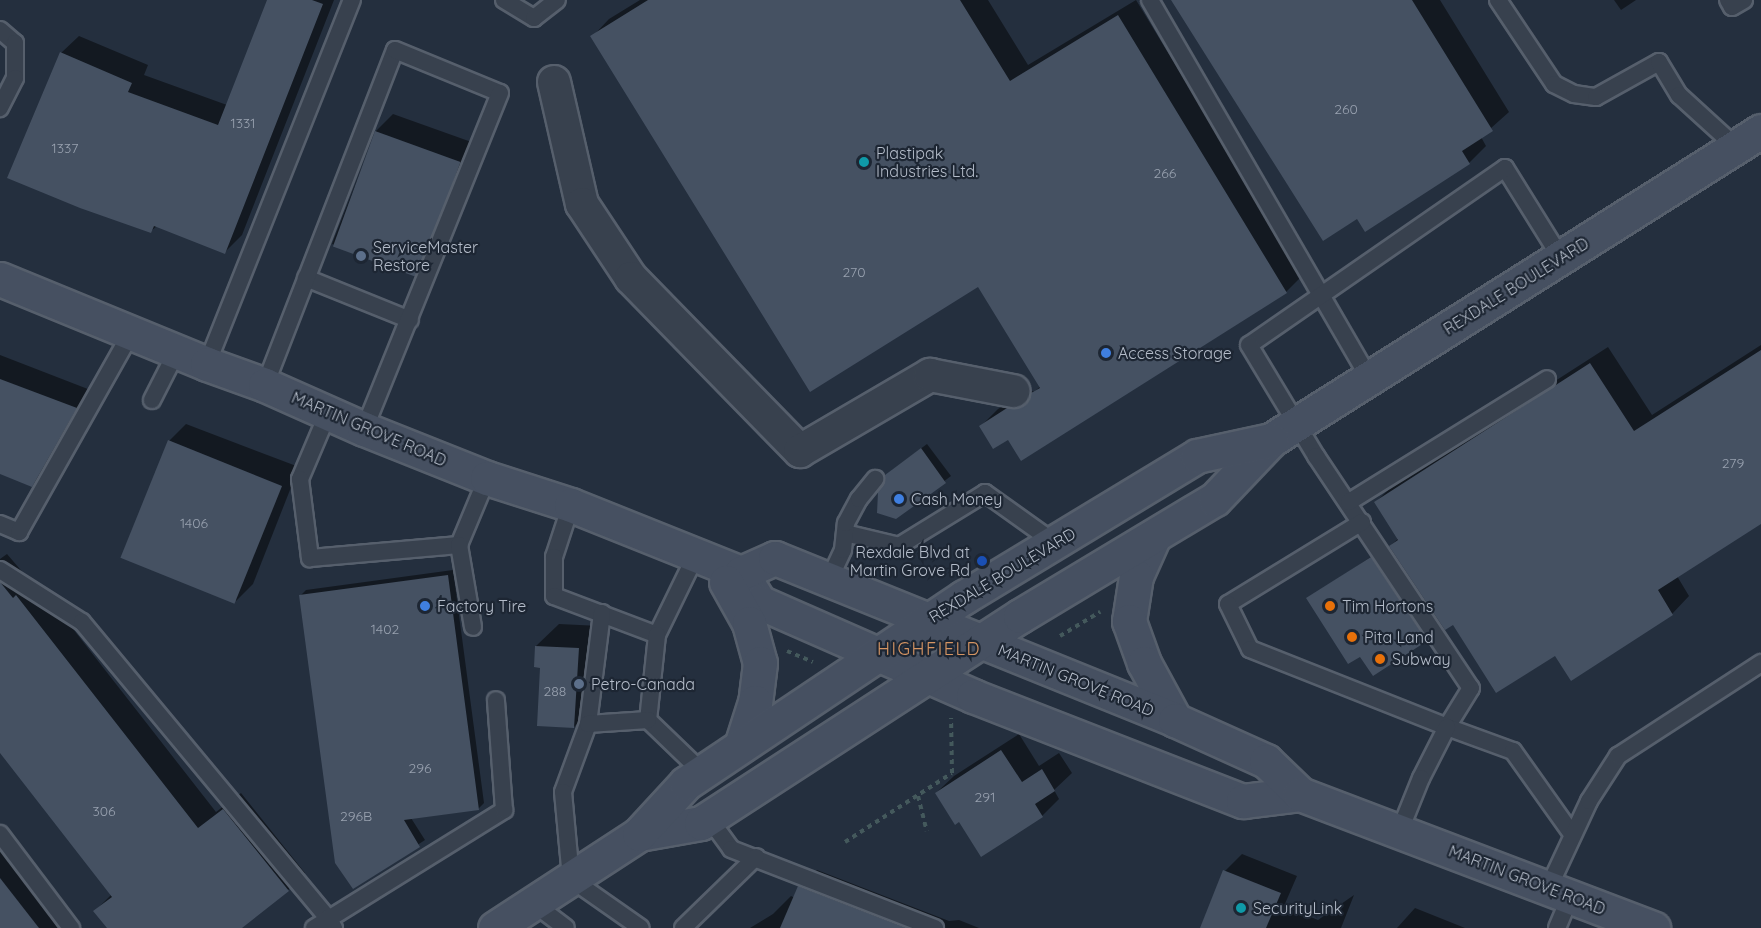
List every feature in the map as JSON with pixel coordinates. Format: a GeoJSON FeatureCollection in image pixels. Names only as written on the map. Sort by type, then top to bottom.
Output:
{"type":"FeatureCollection","features":[{"type":"Feature","properties":{"kind":"main road","name":"REXDALE BOULEVARD"},"geometry":{"type":"LineString","coordinates":[[639,834],[700,823],[708,818],[981,641],[1215,500],[1271,441],[1748,139]]}},
{"type":"Feature","properties":{"kind":"main road","name":"MARTIN GROVE ROAD"},"geometry":{"type":"LineString","coordinates":[[0,279],[207,364],[265,385],[364,429],[487,478],[572,505],[717,564],[759,602],[973,696],[1243,801],[1300,794]]}},
{"type":"Feature","properties":{"kind":"main road","name":"REXDALE BOULEVARD"},"geometry":{"type":"LineString","coordinates":[[495,928],[639,834],[686,783],[927,620],[1197,456],[1271,441]]}},
{"type":"Feature","properties":{"kind":"main road"},"geometry":{"type":"LineString","coordinates":[[1154,536],[1136,576],[1129,621],[1144,663],[1175,720]]}},
{"type":"Feature","properties":{"kind":"main road","name":"MARTIN GROVE ROAD"},"geometry":{"type":"LineString","coordinates":[[717,564],[774,558],[1175,720],[1266,761],[1300,794],[1400,830],[1643,927]]}},
{"type":"Feature","properties":{"kind":"main road"},"geometry":{"type":"LineString","coordinates":[[717,564],[749,623],[760,663],[755,702],[741,746]]}},
{"type":"Feature","properties":{"kind":"street"},"geometry":{"type":"LineString","coordinates":[[554,82],[582,204],[631,278],[800,451],[930,375],[1013,391]]}},
{"type":"Feature","properties":{"kind":"lane"},"geometry":{"type":"LineString","coordinates":[[207,364],[351,0]]}},
{"type":"Feature","properties":{"kind":"lane"},"geometry":{"type":"LineString","coordinates":[[504,0],[534,18],[557,0]]}},
{"type":"Feature","properties":{"kind":"lane"},"geometry":{"type":"LineString","coordinates":[[1150,0],[1369,378]]}},
{"type":"Feature","properties":{"kind":"lane"},"geometry":{"type":"LineString","coordinates":[[1498,0],[1554,84],[1574,94],[1596,97],[1659,62],[1679,95],[1748,139]]}},
{"type":"Feature","properties":{"kind":"lane"},"geometry":{"type":"LineString","coordinates":[[1728,0],[1732,7],[1744,0]]}},
{"type":"Feature","properties":{"kind":"lane"},"geometry":{"type":"LineString","coordinates":[[0,30],[15,43],[6,68],[15,78],[0,108]]}},
{"type":"Feature","properties":{"kind":"lane"},"geometry":{"type":"LineString","coordinates":[[265,385],[395,50],[501,93],[364,429]]}},
{"type":"Feature","properties":{"kind":"lane"},"geometry":{"type":"LineString","coordinates":[[1400,830],[1421,778],[1447,727],[1471,688],[1349,502],[1316,456],[1249,345],[1505,168],[1561,258]]}},
{"type":"Feature","properties":{"kind":"lane"},"geometry":{"type":"LineString","coordinates":[[306,278],[410,320]]}},
{"type":"Feature","properties":{"kind":"lane"},"geometry":{"type":"LineString","coordinates":[[0,524],[19,532],[131,333]]}},
{"type":"Feature","properties":{"kind":"lane"},"geometry":{"type":"LineString","coordinates":[[152,400],[177,351]]}},
{"type":"Feature","properties":{"kind":"lane"},"geometry":{"type":"LineString","coordinates":[[1349,502],[1547,379]]}},
{"type":"Feature","properties":{"kind":"lane"},"geometry":{"type":"LineString","coordinates":[[328,413],[300,479],[309,558],[459,545]]}},
{"type":"Feature","properties":{"kind":"lane"},"geometry":{"type":"LineString","coordinates":[[473,627],[459,545],[487,478]]}},
{"type":"Feature","properties":{"kind":"lane"},"geometry":{"type":"LineString","coordinates":[[829,580],[843,550],[846,523],[859,498],[875,479]]}},
{"type":"Feature","properties":{"kind":"lane"},"geometry":{"type":"LineString","coordinates":[[845,532],[899,546],[985,493],[1055,543]]}},
{"type":"Feature","properties":{"kind":"lane"},"geometry":{"type":"LineString","coordinates":[[572,505],[554,557],[554,596],[657,634]]}},
{"type":"Feature","properties":{"kind":"lane"},"geometry":{"type":"LineString","coordinates":[[1362,522],[1228,604],[1250,649],[1513,751],[1572,834]]}},
{"type":"Feature","properties":{"kind":"lane"},"geometry":{"type":"LineString","coordinates":[[648,720],[657,634],[717,564]]}},
{"type":"Feature","properties":{"kind":"lane"},"geometry":{"type":"LineString","coordinates":[[0,570],[82,622],[331,923]]}},
{"type":"Feature","properties":{"kind":"lane"},"geometry":{"type":"LineString","coordinates":[[602,613],[588,724],[563,792],[571,879],[641,928]]}},
{"type":"Feature","properties":{"kind":"lane"},"geometry":{"type":"LineString","coordinates":[[1557,928],[1559,893],[1572,834],[1589,801],[1618,756],[1761,663]]}},
{"type":"Feature","properties":{"kind":"lane"},"geometry":{"type":"LineString","coordinates":[[314,928],[331,923],[504,810],[496,700]]}},
{"type":"Feature","properties":{"kind":"lane"},"geometry":{"type":"LineString","coordinates":[[588,724],[648,720],[702,772]]}},
{"type":"Feature","properties":{"kind":"lane"},"geometry":{"type":"LineString","coordinates":[[708,818],[731,849],[935,928]]}},
{"type":"Feature","properties":{"kind":"lane"},"geometry":{"type":"LineString","coordinates":[[0,834],[71,928]]}},
{"type":"Feature","properties":{"kind":"lane"},"geometry":{"type":"LineString","coordinates":[[683,928],[756,857]]}},
{"type":"Feature","properties":{"kind":"lane"},"geometry":{"type":"LineString","coordinates":[[533,903],[566,928]]}},
{"type":"Feature","properties":{"kind":"path"},"geometry":{"type":"LineString","coordinates":[[1060,636],[1102,611]]}},
{"type":"Feature","properties":{"kind":"path"},"geometry":{"type":"LineString","coordinates":[[1058,630],[1065,632]]}},
{"type":"Feature","properties":{"kind":"path"},"geometry":{"type":"LineString","coordinates":[[777,647],[817,663]]}},
{"type":"Feature","properties":{"kind":"path"},"geometry":{"type":"LineString","coordinates":[[845,842],[952,773],[951,716]]}},
{"type":"Feature","properties":{"kind":"path"},"geometry":{"type":"LineString","coordinates":[[918,796],[927,831]]}},
{"type":"Feature","properties":{"kind":"building"},"geometry":{"type":"Polygon","coordinates":[[[267,0],[312,0],[323,4],[225,254],[154,226],[151,233],[80,208],[7,178],[60,52],[132,83],[128,92],[218,125],[267,0]]]}},
{"type":"Feature","properties":{"kind":"building","name":"Plastipak Industries Ltd."},"geometry":{"type":"Polygon","coordinates":[[[648,0],[960,0],[1010,81],[1118,15],[1287,293],[1021,461],[1008,440],[993,449],[979,426],[1007,408],[1019,408],[1027,402],[1031,393],[1040,388],[978,287],[810,392],[590,36],[648,0]]]}},
{"type":"Feature","properties":{"kind":"building"},"geometry":{"type":"Polygon","coordinates":[[[1171,0],[1412,0],[1493,131],[1462,151],[1470,164],[1365,232],[1357,219],[1323,241],[1171,0]]]}},
{"type":"Feature","properties":{"kind":"building"},"geometry":{"type":"Polygon","coordinates":[[[375,131],[461,162],[418,278],[333,247],[375,131]]]}},
{"type":"Feature","properties":{"kind":"building"},"geometry":{"type":"Polygon","coordinates":[[[1761,350],[1761,524],[1658,590],[1673,615],[1571,681],[1555,656],[1496,693],[1453,625],[1445,630],[1389,546],[1398,540],[1374,502],[1590,363],[1634,431],[1761,350]]]}},
{"type":"Feature","properties":{"kind":"building"},"geometry":{"type":"Polygon","coordinates":[[[0,379],[77,408],[32,487],[0,474],[0,379]]]}},
{"type":"Feature","properties":{"kind":"building"},"geometry":{"type":"Polygon","coordinates":[[[168,440],[282,486],[234,604],[120,558],[168,440]]]}},
{"type":"Feature","properties":{"kind":"building"},"geometry":{"type":"Polygon","coordinates":[[[921,448],[946,483],[896,519],[877,513],[878,492],[885,481],[885,475],[921,448]]]}},
{"type":"Feature","properties":{"kind":"building"},"geometry":{"type":"Polygon","coordinates":[[[1371,557],[1427,641],[1373,676],[1360,657],[1348,664],[1306,598],[1371,557]]]}},
{"type":"Feature","properties":{"kind":"building"},"geometry":{"type":"Polygon","coordinates":[[[448,575],[479,810],[404,820],[420,847],[353,889],[335,863],[299,595],[448,575]]]}},
{"type":"Feature","properties":{"kind":"building"},"geometry":{"type":"Polygon","coordinates":[[[0,582],[13,598],[16,595],[198,828],[223,809],[289,891],[242,928],[107,928],[93,911],[112,897],[0,753],[0,582]]]}},
{"type":"Feature","properties":{"kind":"building"},"geometry":{"type":"Polygon","coordinates":[[[535,646],[579,648],[574,728],[537,726],[540,668],[534,667],[535,646]]]}},
{"type":"Feature","properties":{"kind":"building"},"geometry":{"type":"Polygon","coordinates":[[[1001,750],[1022,782],[1042,769],[1055,791],[1035,804],[1043,817],[981,857],[959,822],[955,825],[935,793],[1001,750]]]}},
{"type":"Feature","properties":{"kind":"building","name":"SecurityLink"},"geometry":{"type":"Polygon","coordinates":[[[1223,870],[1281,893],[1266,928],[1200,928],[1223,870]]]}},
{"type":"Feature","properties":{"kind":"building"},"geometry":{"type":"Polygon","coordinates":[[[0,878],[39,928],[0,928],[0,878]]]}},
{"type":"Feature","properties":{"kind":"building"},"geometry":{"type":"Polygon","coordinates":[[[798,886],[906,928],[780,928],[798,886]]]}},
{"type":"Feature","properties":{"kind":"place","name":"Plastipak Industries Ltd."},"geometry":{"type":"Point","coordinates":[864,162]}},
{"type":"Feature","properties":{"kind":"place","name":"ServiceMaster Restore"},"geometry":{"type":"Point","coordinates":[361,256]}},
{"type":"Feature","properties":{"kind":"place","name":"Access Storage"},"geometry":{"type":"Point","coordinates":[1106,353]}},
{"type":"Feature","properties":{"kind":"place","name":"Cash Money"},"geometry":{"type":"Point","coordinates":[899,499]}},
{"type":"Feature","properties":{"kind":"place","name":"Rexdale Blvd at Martin Grove Rd"},"geometry":{"type":"Point","coordinates":[982,561]}},
{"type":"Feature","properties":{"kind":"place","name":"Factory Tire"},"geometry":{"type":"Point","coordinates":[425,606]}},
{"type":"Feature","properties":{"kind":"place","name":"Tim Hortons"},"geometry":{"type":"Point","coordinates":[1330,606]}},
{"type":"Feature","properties":{"kind":"place","name":"Pita Land"},"geometry":{"type":"Point","coordinates":[1352,637]}},
{"type":"Feature","properties":{"kind":"place","name":"Subway"},"geometry":{"type":"Point","coordinates":[1380,659]}},
{"type":"Feature","properties":{"kind":"place","name":"Petro-Canada"},"geometry":{"type":"Point","coordinates":[579,684]}},
{"type":"Feature","properties":{"kind":"place","name":"SecurityLink"},"geometry":{"type":"Point","coordinates":[1241,908]}},
{"type":"Feature","properties":{"kind":"district","name":"HIGHFIELD"},"geometry":{"type":"Point","coordinates":[929,649]}}]}
